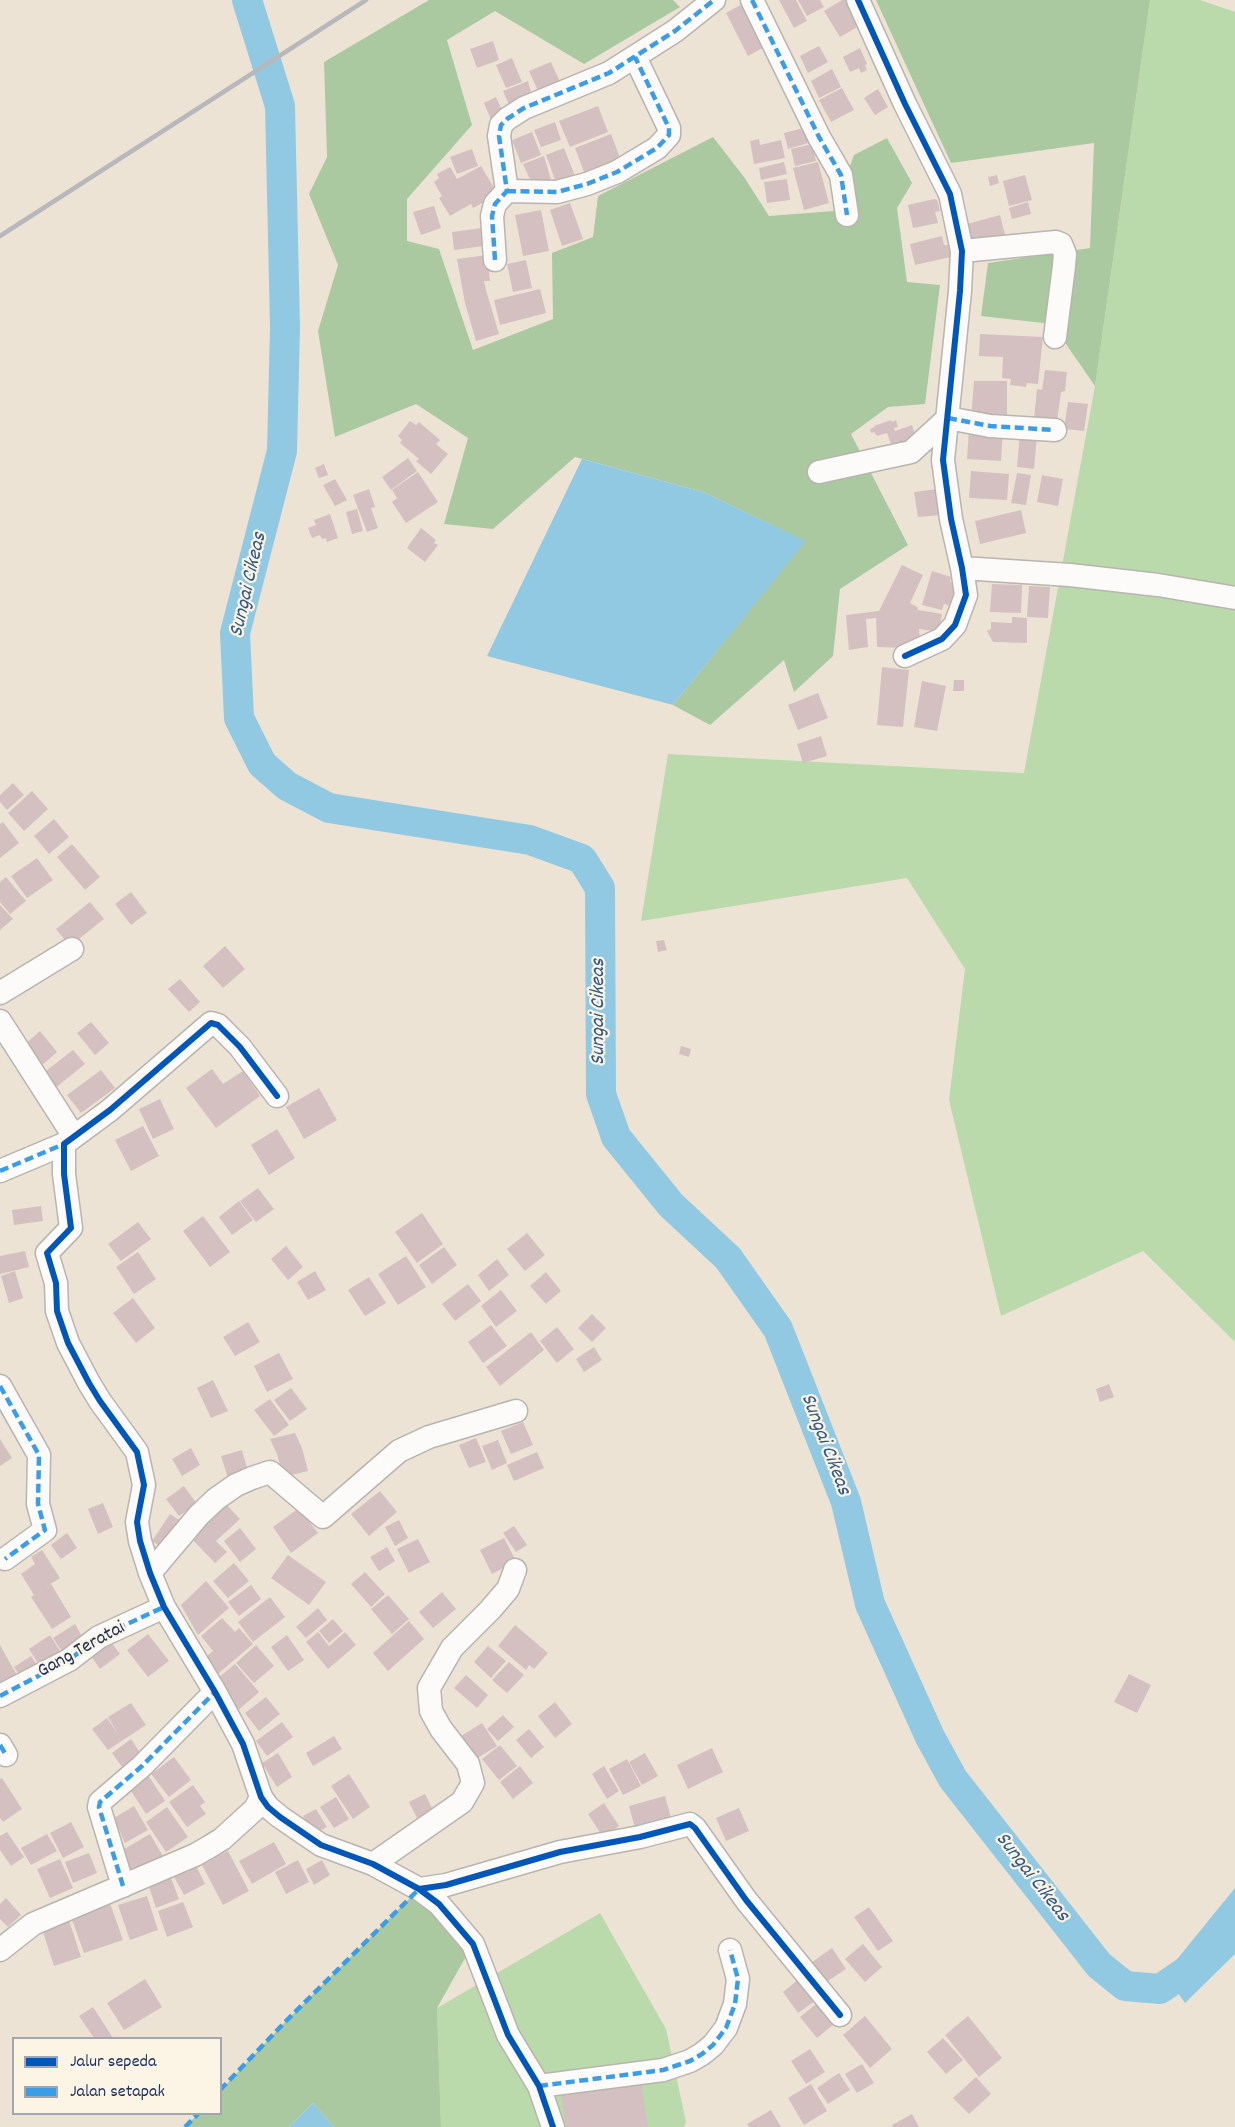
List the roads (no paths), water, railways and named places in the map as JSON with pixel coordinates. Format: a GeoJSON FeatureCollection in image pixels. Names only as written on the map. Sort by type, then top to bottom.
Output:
{"type":"FeatureCollection","features":[{"type":"Feature","properties":{"kind":"street"},"geometry":{"type":"LineString","coordinates":[[507,191],[500,136],[501,126],[507,119],[524,108],[609,73],[675,32],[714,0]]}},
{"type":"Feature","properties":{"kind":"street"},"geometry":{"type":"LineString","coordinates":[[752,0],[819,137],[841,175],[847,215]]}},
{"type":"Feature","properties":{"kind":"street"},"geometry":{"type":"LineString","coordinates":[[858,0],[905,104],[950,194],[962,251],[943,460],[951,519],[966,595],[955,625],[942,639],[904,656]]}},
{"type":"Feature","properties":{"kind":"street"},"geometry":{"type":"LineString","coordinates":[[495,260],[492,216],[495,204],[507,191],[557,192],[587,184],[617,172],[657,148],[669,135],[669,128],[634,57]]}},
{"type":"Feature","properties":{"kind":"street"},"geometry":{"type":"LineString","coordinates":[[962,251],[1056,242],[1061,244],[1065,254],[1055,338]]}},
{"type":"Feature","properties":{"kind":"street"},"geometry":{"type":"LineString","coordinates":[[948,418],[990,426],[1055,430]]}},
{"type":"Feature","properties":{"kind":"street"},"geometry":{"type":"LineString","coordinates":[[819,472],[911,452],[948,418]]}},
{"type":"Feature","properties":{"kind":"street"},"geometry":{"type":"LineString","coordinates":[[962,568],[1070,575],[1158,585],[1235,598]]}},
{"type":"Feature","properties":{"kind":"street"},"geometry":{"type":"LineString","coordinates":[[0,993],[72,949]]}},
{"type":"Feature","properties":{"kind":"street"},"geometry":{"type":"LineString","coordinates":[[0,1021],[69,1140],[64,1174],[71,1228],[47,1252],[56,1282],[57,1311],[68,1343],[89,1383],[138,1452],[144,1485],[137,1522],[140,1540],[164,1607],[243,1744],[261,1797],[268,1807],[321,1845],[373,1864],[419,1890],[439,1904],[473,1944],[508,2035],[539,2086],[553,2127]]}},
{"type":"Feature","properties":{"kind":"street"},"geometry":{"type":"LineString","coordinates":[[0,1171],[69,1140],[110,1110],[211,1023],[218,1025],[240,1047],[277,1096]]}},
{"type":"Feature","properties":{"kind":"street"},"geometry":{"type":"LineString","coordinates":[[0,1386],[39,1455],[38,1504],[45,1530],[5,1559]]}},
{"type":"Feature","properties":{"kind":"street"},"geometry":{"type":"LineString","coordinates":[[150,1573],[199,1515],[236,1485],[270,1472],[323,1517],[399,1451],[429,1437],[516,1411]]}},
{"type":"Feature","properties":{"kind":"street"},"geometry":{"type":"LineString","coordinates":[[373,1864],[462,1802],[473,1783],[468,1764],[441,1729],[431,1711],[429,1688],[452,1648],[508,1589],[515,1569]]}},
{"type":"Feature","properties":{"kind":"street","name":"Gang Teratai"},"geometry":{"type":"LineString","coordinates":[[0,1696],[69,1660],[99,1637],[164,1607]]}},
{"type":"Feature","properties":{"kind":"street"},"geometry":{"type":"LineString","coordinates":[[123,1886],[99,1807],[100,1802],[142,1766],[215,1692]]}},
{"type":"Feature","properties":{"kind":"street"},"geometry":{"type":"LineString","coordinates":[[0,1950],[33,1924],[195,1855],[222,1839],[255,1809],[261,1797]]}},
{"type":"Feature","properties":{"kind":"street"},"geometry":{"type":"LineString","coordinates":[[419,1890],[446,1885],[560,1852],[640,1838],[690,1824],[746,1899],[840,2015]]}},
{"type":"Feature","properties":{"kind":"street"},"geometry":{"type":"LineString","coordinates":[[539,2086],[663,2070],[684,2064],[702,2054],[713,2045],[726,2028],[735,2004],[738,1979],[730,1950]]}},
{"type":"Feature","properties":{"kind":"water"},"geometry":{"type":"Polygon","coordinates":[[[582,459],[703,492],[806,541],[673,705],[487,656],[582,459]]]}},
{"type":"Feature","properties":{"kind":"water"},"geometry":{"type":"Polygon","coordinates":[[[1235,1888],[1235,1954],[1185,2003],[1165,1974],[1235,1888]]]}},
{"type":"Feature","properties":{"kind":"water"},"geometry":{"type":"Polygon","coordinates":[[[313,2103],[334,2127],[289,2127],[313,2103]]]}},
{"type":"Feature","properties":{"kind":"waterway","name":"Sungai Cikeas"},"geometry":{"type":"LineString","coordinates":[[247,0],[280,106],[285,327],[282,451],[235,633],[239,718],[262,764],[287,786],[329,808],[530,840],[582,859],[600,888],[601,1094],[616,1137],[671,1205],[728,1258],[778,1329],[846,1502],[870,1604],[930,1737],[953,1779],[1099,1965],[1125,1986],[1160,1989],[1192,1967],[1235,1912]]}},
{"type":"Feature","properties":{"kind":"railway"},"geometry":{"type":"LineString","coordinates":[[0,236],[366,0]]}}]}
